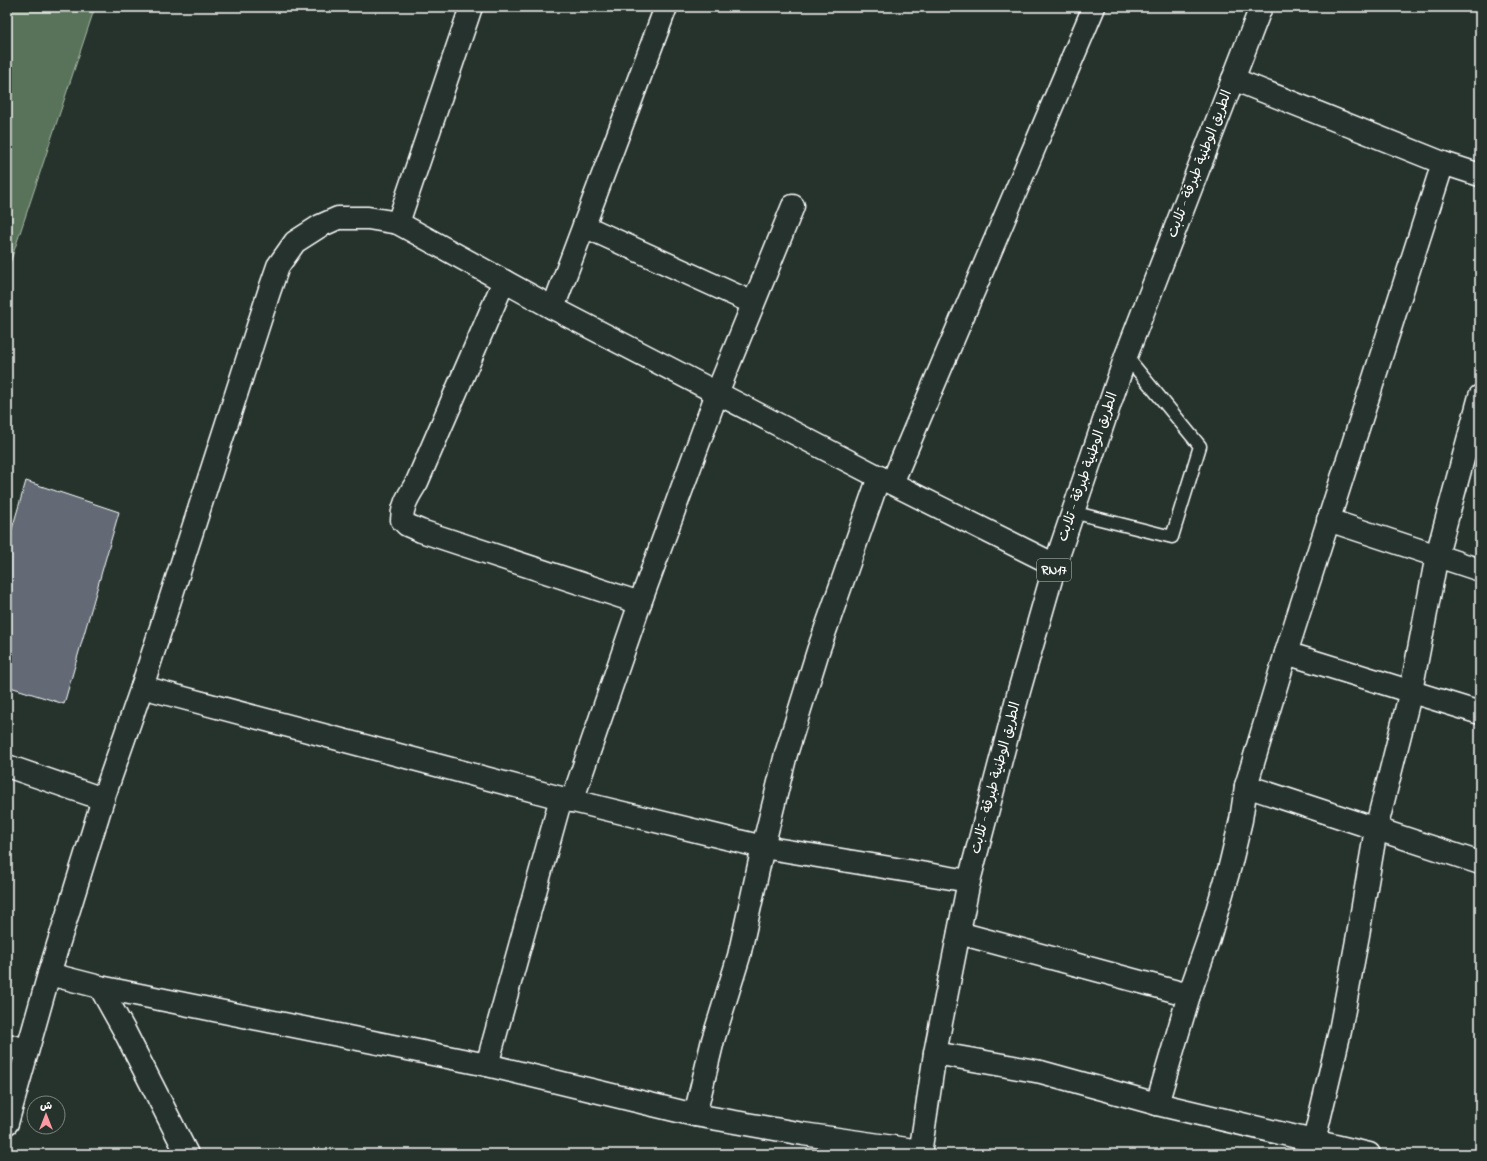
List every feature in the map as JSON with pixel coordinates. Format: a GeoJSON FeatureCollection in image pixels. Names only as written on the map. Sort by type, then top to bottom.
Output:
{"type":"FeatureCollection","features":[{"type":"Feature","properties":{"kind":"street"},"geometry":{"type":"LineString","coordinates":[[398,223],[471,7]]}},
{"type":"Feature","properties":{"kind":"street"},"geometry":{"type":"LineString","coordinates":[[553,308],[666,7]]}},
{"type":"Feature","properties":{"kind":"street"},"geometry":{"type":"LineString","coordinates":[[695,1115],[713,1040],[740,956],[763,848],[786,754],[818,650],[886,480],[1094,7]]}},
{"type":"Feature","properties":{"kind":"street","name":"الطريق الوطنية طبرقة - تلابت"},"geometry":{"type":"LineString","coordinates":[[921,1152],[935,1053],[969,881],[1019,691],[1055,565],[1126,356],[1261,7]]}},
{"type":"Feature","properties":{"kind":"street"},"geometry":{"type":"LineString","coordinates":[[1233,79],[1443,163],[1480,175]]}},
{"type":"Feature","properties":{"kind":"street"},"geometry":{"type":"LineString","coordinates":[[1156,1104],[1189,995],[1209,938],[1230,866],[1246,786],[1286,653],[1443,163]]}},
{"type":"Feature","properties":{"kind":"street"},"geometry":{"type":"LineString","coordinates":[[486,1066],[567,799],[717,393],[793,206]]}},
{"type":"Feature","properties":{"kind":"street"},"geometry":{"type":"LineString","coordinates":[[7,1123],[17,1048],[50,974],[103,799],[142,687],[278,266],[295,242],[320,226],[338,218],[368,218],[398,223],[553,308],[886,480],[1055,565]]}},
{"type":"Feature","properties":{"kind":"street"},"geometry":{"type":"LineString","coordinates":[[584,226],[754,303]]}},
{"type":"Feature","properties":{"kind":"street"},"geometry":{"type":"LineString","coordinates":[[504,281],[416,482],[404,504],[402,520],[407,525],[421,531],[640,603]]}},
{"type":"Feature","properties":{"kind":"street"},"geometry":{"type":"LineString","coordinates":[[1314,1141],[1340,1032],[1376,829],[1411,691],[1438,555],[1475,436],[1480,396]]}},
{"type":"Feature","properties":{"kind":"street"},"geometry":{"type":"LineString","coordinates":[[1328,520],[1480,570]]}},
{"type":"Feature","properties":{"kind":"street"},"geometry":{"type":"LineString","coordinates":[[1286,653],[1480,713]]}},
{"type":"Feature","properties":{"kind":"street"},"geometry":{"type":"LineString","coordinates":[[142,687],[567,799],[763,848],[969,881]]}},
{"type":"Feature","properties":{"kind":"street"},"geometry":{"type":"LineString","coordinates":[[7,766],[103,799]]}},
{"type":"Feature","properties":{"kind":"street"},"geometry":{"type":"LineString","coordinates":[[1246,786],[1376,829],[1479,858]]}},
{"type":"Feature","properties":{"kind":"street"},"geometry":{"type":"LineString","coordinates":[[959,934],[1189,995]]}},
{"type":"Feature","properties":{"kind":"street"},"geometry":{"type":"LineString","coordinates":[[50,974],[100,987],[486,1066],[695,1115],[803,1134],[921,1152]]}},
{"type":"Feature","properties":{"kind":"street"},"geometry":{"type":"LineString","coordinates":[[100,987],[124,1030],[187,1154]]}},
{"type":"Feature","properties":{"kind":"street"},"geometry":{"type":"LineString","coordinates":[[935,1053],[1041,1072],[1156,1104],[1314,1141],[1335,1150],[1369,1154]]}},
{"type":"Feature","properties":{"kind":"lane"},"geometry":{"type":"LineString","coordinates":[[1072,512],[1172,537],[1200,446],[1126,356]]}},
{"type":"Feature","properties":{"kind":"green space"},"geometry":{"type":"Polygon","coordinates":[[[7,7],[95,7],[7,272],[7,7]]]}},
{"type":"Feature","properties":{"kind":"building"},"geometry":{"type":"Polygon","coordinates":[[[26,481],[119,512],[64,704],[7,686],[7,546],[26,481]]]}}]}
